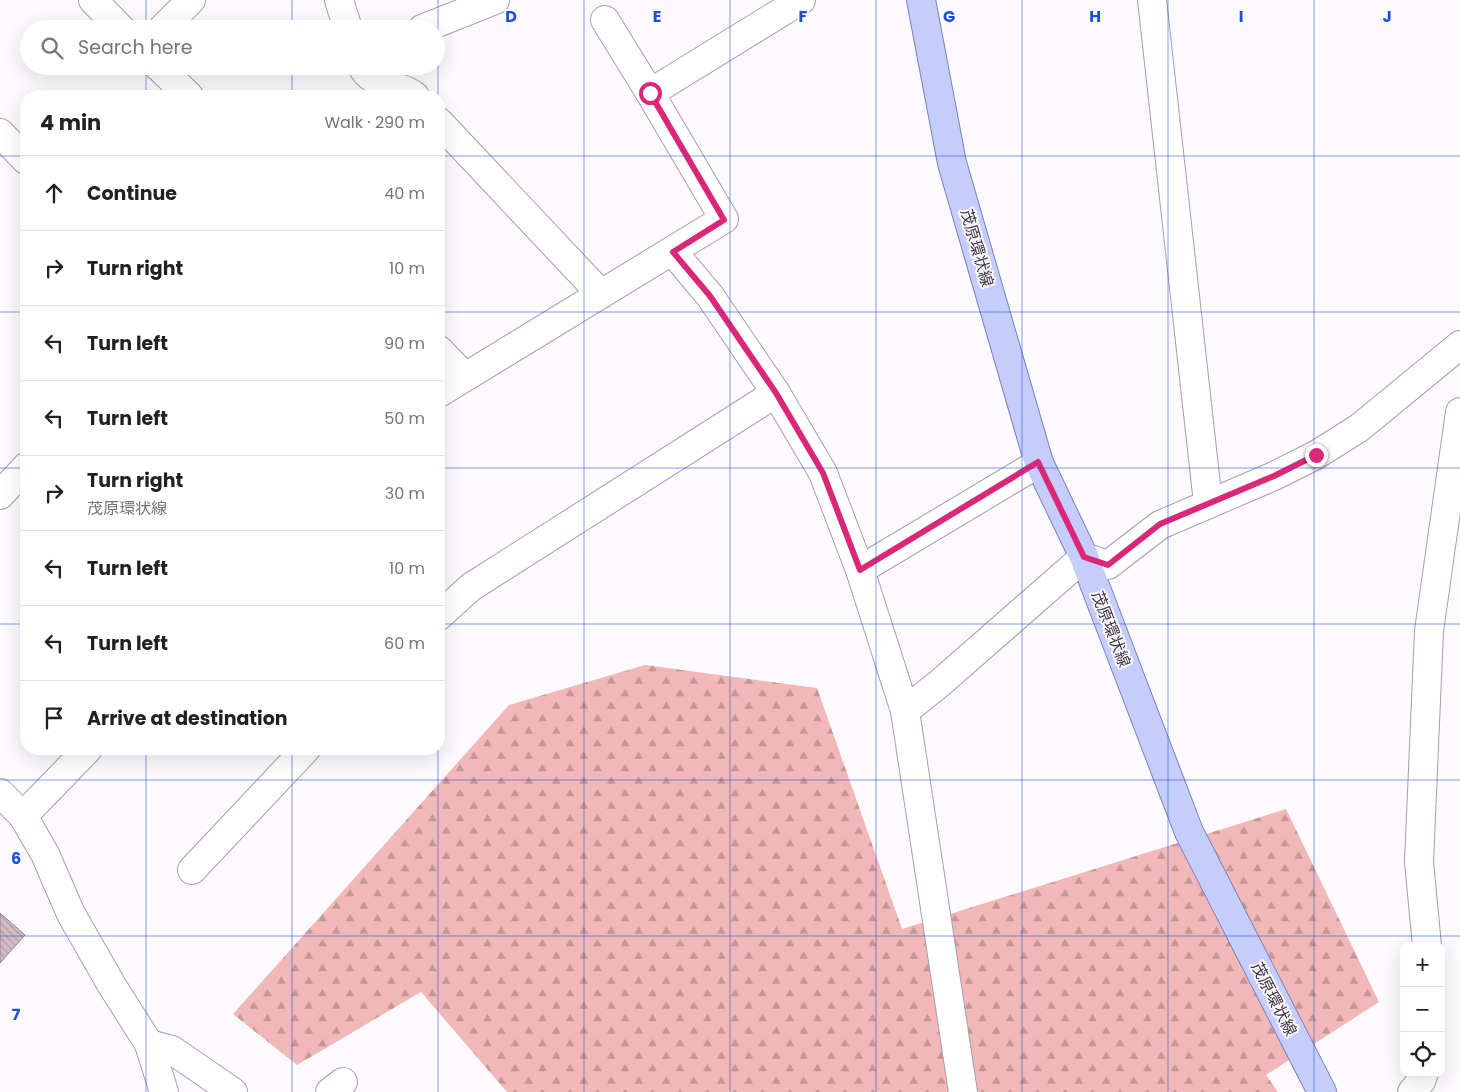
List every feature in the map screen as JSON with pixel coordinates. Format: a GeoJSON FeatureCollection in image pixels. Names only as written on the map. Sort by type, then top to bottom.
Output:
{"type":"FeatureCollection","features":[{"type":"Feature","properties":{"kind":"main road","name":"茂原環状線"},"geometry":{"type":"LineString","coordinates":[[921,0],[952,163],[1038,462],[1084,557],[1189,832],[1322,1092]]}},
{"type":"Feature","properties":{"kind":"street"},"geometry":{"type":"LineString","coordinates":[[93,0],[112,20]]}},
{"type":"Feature","properties":{"kind":"street"},"geometry":{"type":"LineString","coordinates":[[171,20],[191,0]]}},
{"type":"Feature","properties":{"kind":"street"},"geometry":{"type":"LineString","coordinates":[[339,0],[345,20]]}},
{"type":"Feature","properties":{"kind":"street"},"geometry":{"type":"LineString","coordinates":[[445,20],[495,0]]}},
{"type":"Feature","properties":{"kind":"street"},"geometry":{"type":"LineString","coordinates":[[1152,0],[1208,503]]}},
{"type":"Feature","properties":{"kind":"street"},"geometry":{"type":"LineString","coordinates":[[650,93],[787,4]]}},
{"type":"Feature","properties":{"kind":"street"},"geometry":{"type":"LineString","coordinates":[[445,390],[724,220],[605,20]]}},
{"type":"Feature","properties":{"kind":"street"},"geometry":{"type":"LineString","coordinates":[[167,75],[183,90]]}},
{"type":"Feature","properties":{"kind":"street"},"geometry":{"type":"LineString","coordinates":[[367,75],[378,81],[400,86],[406,90]]}},
{"type":"Feature","properties":{"kind":"street"},"geometry":{"type":"LineString","coordinates":[[445,128],[601,294]]}},
{"type":"Feature","properties":{"kind":"street"},"geometry":{"type":"LineString","coordinates":[[0,133],[20,154]]}},
{"type":"Feature","properties":{"kind":"street"},"geometry":{"type":"LineString","coordinates":[[673,252],[710,296],[776,393],[823,473],[860,570],[905,711],[962,1092]]}},
{"type":"Feature","properties":{"kind":"street"},"geometry":{"type":"LineString","coordinates":[[905,711],[940,683],[1084,557],[1108,565],[1160,524],[1274,476],[1316,455],[1374,416],[1460,345]]}},
{"type":"Feature","properties":{"kind":"street"},"geometry":{"type":"LineString","coordinates":[[445,356],[465,377]]}},
{"type":"Feature","properties":{"kind":"street"},"geometry":{"type":"LineString","coordinates":[[445,611],[471,587],[776,393]]}},
{"type":"Feature","properties":{"kind":"street"},"geometry":{"type":"LineString","coordinates":[[1427,942],[1418,862],[1429,630],[1460,412]]}},
{"type":"Feature","properties":{"kind":"street"},"geometry":{"type":"LineString","coordinates":[[860,570],[1038,462]]}},
{"type":"Feature","properties":{"kind":"street"},"geometry":{"type":"LineString","coordinates":[[0,495],[20,473]]}},
{"type":"Feature","properties":{"kind":"street"},"geometry":{"type":"LineString","coordinates":[[23,816],[82,755]]}},
{"type":"Feature","properties":{"kind":"street"},"geometry":{"type":"LineString","coordinates":[[192,870],[300,755]]}},
{"type":"Feature","properties":{"kind":"street"},"geometry":{"type":"LineString","coordinates":[[0,793],[23,816],[45,854],[71,914],[111,984],[149,1044],[164,1092]]}},
{"type":"Feature","properties":{"kind":"street"},"geometry":{"type":"LineString","coordinates":[[149,1044],[172,1050],[233,1092]]}},
{"type":"Feature","properties":{"kind":"street"},"geometry":{"type":"LineString","coordinates":[[1412,1092],[1422,1081],[1423,1077]]}},
{"type":"Feature","properties":{"kind":"green space"},"geometry":{"type":"Polygon","coordinates":[[[645,665],[817,688],[902,929],[1286,809],[1379,1002],[1266,1075],[1278,1092],[507,1092],[421,992],[297,1065],[233,1014],[509,705],[645,665]]]}},
{"type":"Feature","properties":{"kind":"building"},"geometry":{"type":"Polygon","coordinates":[[[0,913],[25,935],[0,963],[0,913]]]}},
{"type":"Feature","properties":{"kind":"route"},"geometry":{"type":"LineString","coordinates":[[650,93],[724,220],[673,252],[710,296],[776,393],[823,473],[860,570],[1038,462],[1084,557],[1108,565],[1160,524],[1274,476],[1316,455]]}}]}
